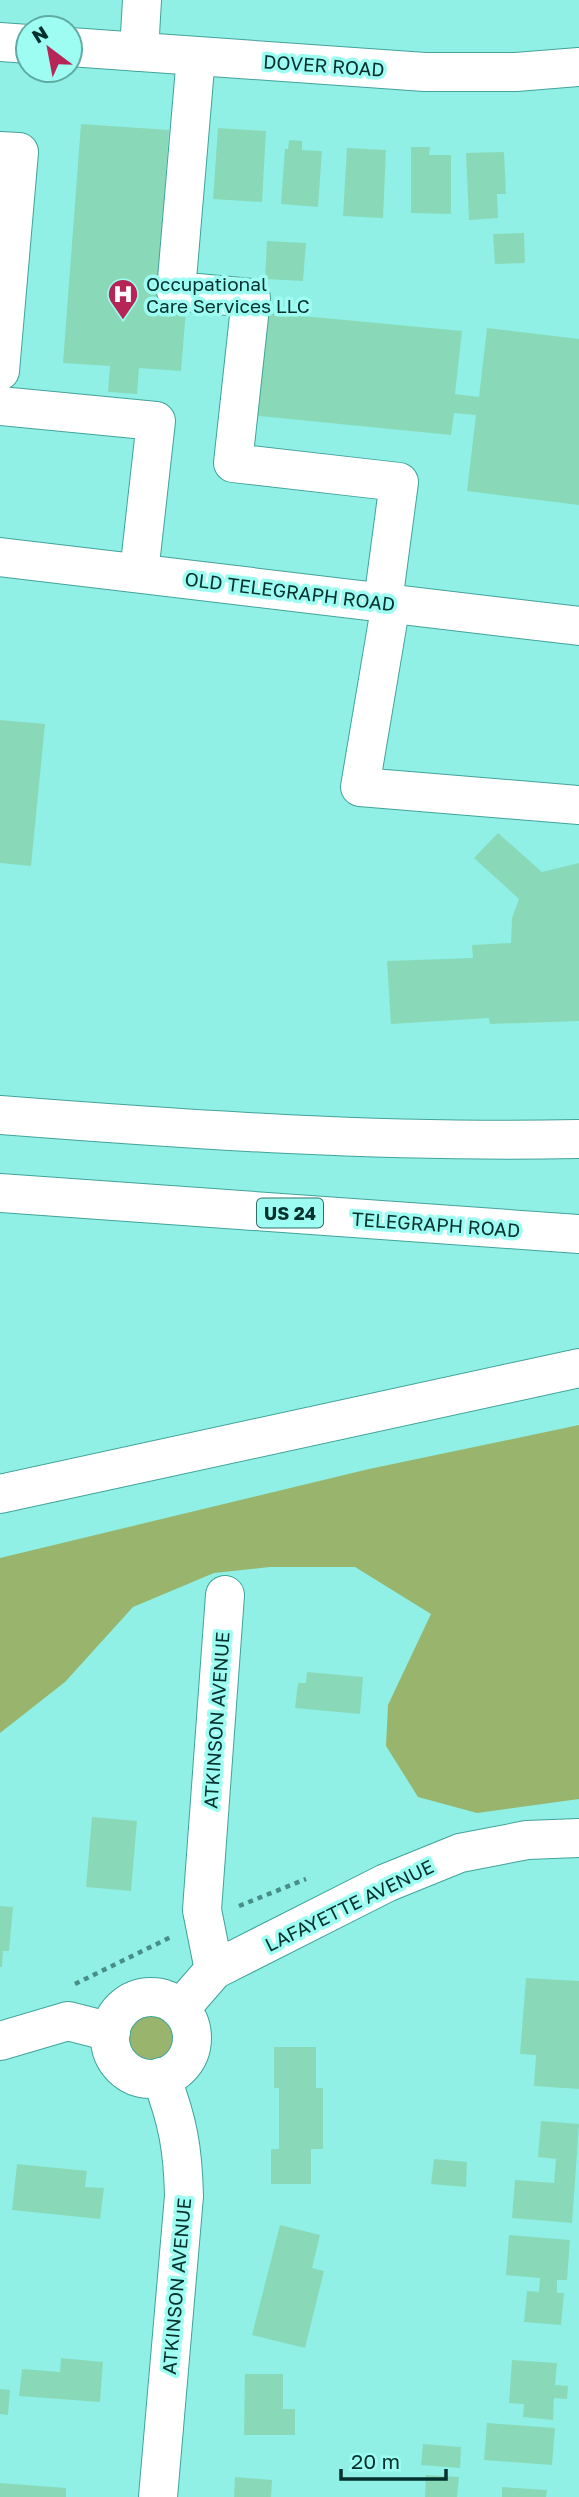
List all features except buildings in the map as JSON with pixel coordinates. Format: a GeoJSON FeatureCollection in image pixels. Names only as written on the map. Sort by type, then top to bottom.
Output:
{"type":"FeatureCollection","features":[{"type":"Feature","properties":{"kind":"main road"},"geometry":{"type":"LineString","coordinates":[[139,52],[142,0]]}},
{"type":"Feature","properties":{"kind":"main road","name":"DOVER ROAD"},"geometry":{"type":"LineString","coordinates":[[84,48],[470,73],[579,67]]}},
{"type":"Feature","properties":{"kind":"main road"},"geometry":{"type":"LineString","coordinates":[[196,56],[176,291],[251,298],[233,463],[399,482],[387,602],[360,787],[579,806]]}},
{"type":"Feature","properties":{"kind":"main road"},"geometry":{"type":"LineString","coordinates":[[0,150],[19,152],[0,371]]}},
{"type":"Feature","properties":{"kind":"main road"},"geometry":{"type":"LineString","coordinates":[[0,406],[156,421],[139,573]]}},
{"type":"Feature","properties":{"kind":"main road","name":"OLD TELEGRAPH ROAD"},"geometry":{"type":"LineString","coordinates":[[0,557],[579,626]]}},
{"type":"Feature","properties":{"kind":"main road"},"geometry":{"type":"LineString","coordinates":[[0,1115],[166,1128],[393,1138],[579,1139]]}},
{"type":"Feature","properties":{"kind":"main road","name":"TELEGRAPH ROAD"},"geometry":{"type":"LineString","coordinates":[[0,1193],[579,1234]]}},
{"type":"Feature","properties":{"kind":"main road"},"geometry":{"type":"LineString","coordinates":[[0,1494],[579,1368]]}},
{"type":"Feature","properties":{"kind":"main road","name":"ATKINSON AVENUE"},"geometry":{"type":"LineString","coordinates":[[214,1970],[202,1910],[225,1595]]}},
{"type":"Feature","properties":{"kind":"main road","name":"LAFAYETTE AVENUE"},"geometry":{"type":"LineString","coordinates":[[180,2009],[214,1970],[386,1883],[460,1853],[527,1840],[579,1838]]}},
{"type":"Feature","properties":{"kind":"main road"},"geometry":{"type":"LineString","coordinates":[[151,1996],[167,2000],[180,2009],[190,2024],[192,2040],[187,2057],[176,2070],[161,2077],[145,2078],[130,2073],[118,2062],[111,2048],[111,2032],[120,2011],[139,1998],[151,1996]]}},
{"type":"Feature","properties":{"kind":"main road"},"geometry":{"type":"LineString","coordinates":[[0,2041],[68,2021],[111,2032]]}},
{"type":"Feature","properties":{"kind":"main road","name":"ATKINSON AVENUE"},"geometry":{"type":"LineString","coordinates":[[159,2497],[184,2196],[183,2156],[176,2116],[161,2077]]}},
{"type":"Feature","properties":{"kind":"green space"},"geometry":{"type":"Polygon","coordinates":[[[579,1425],[579,1799],[477,1813],[418,1797],[386,1746],[388,1705],[431,1614],[355,1567],[270,1567],[214,1573],[133,1607],[65,1682],[0,1733],[0,1558],[369,1469],[579,1425]]]}},
{"type":"Feature","properties":{"kind":"green space"},"geometry":{"type":"Polygon","coordinates":[[[151,2014],[168,2022],[176,2039],[168,2056],[151,2064],[134,2056],[126,2039],[134,2022],[151,2014]]]}},
{"type":"Feature","properties":{"kind":"place","name":"Occupational Care Services LLC"},"geometry":{"type":"Point","coordinates":[123,321]}}]}
